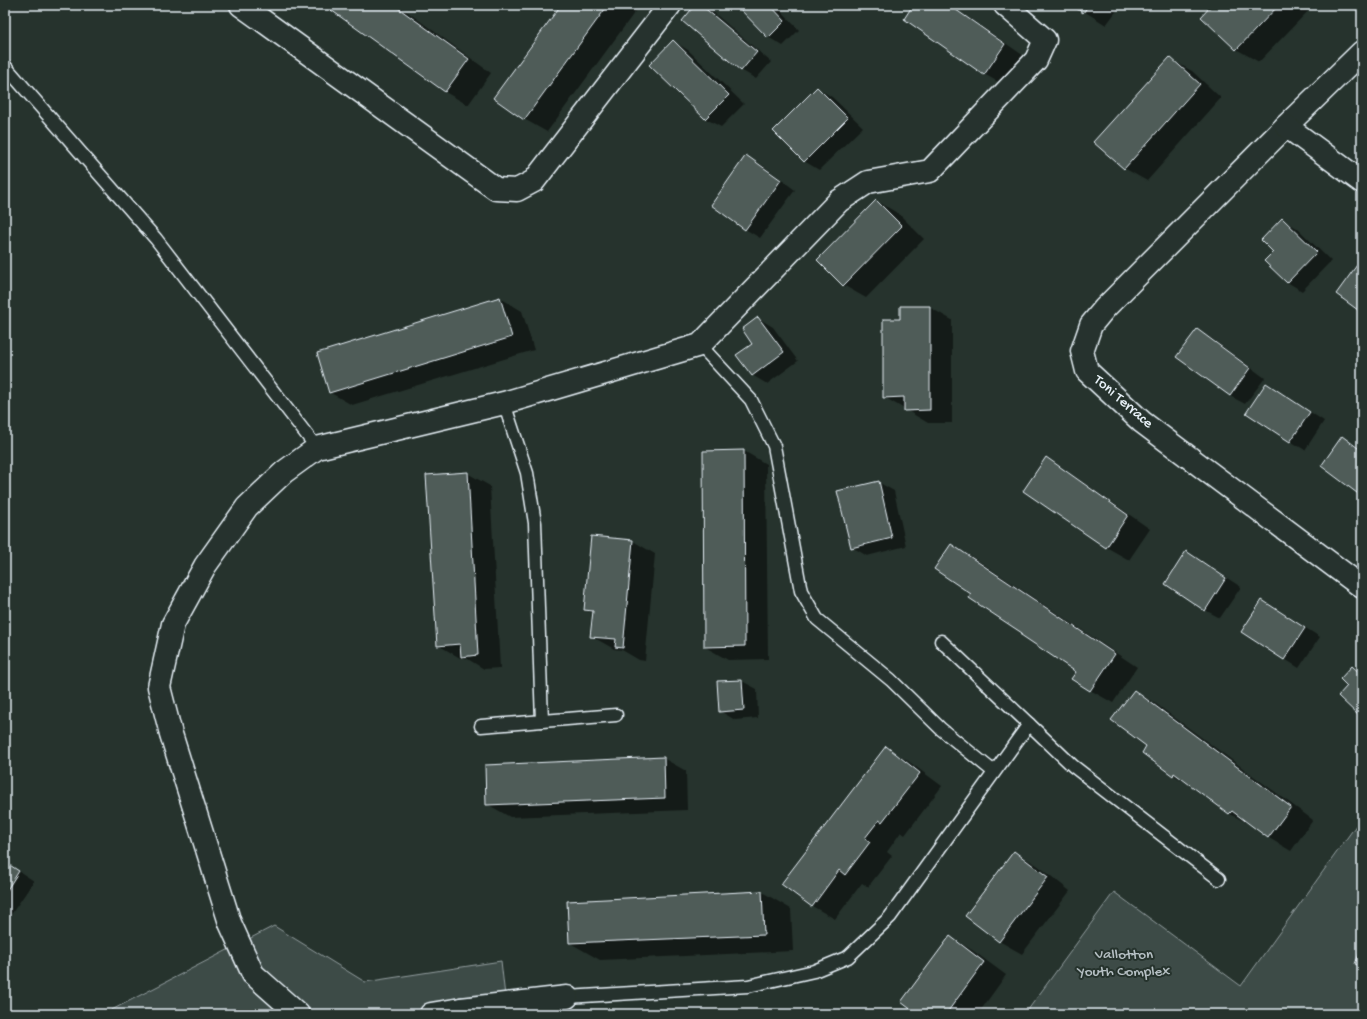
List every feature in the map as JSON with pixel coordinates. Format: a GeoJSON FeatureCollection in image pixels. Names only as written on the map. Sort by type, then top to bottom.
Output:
{"type":"FeatureCollection","features":[{"type":"Feature","properties":{"kind":"street"},"geometry":{"type":"LineString","coordinates":[[241,5],[496,189],[517,190],[534,181],[670,5]]}},
{"type":"Feature","properties":{"kind":"street"},"geometry":{"type":"LineString","coordinates":[[298,1014],[252,974],[230,923],[171,734],[159,688],[173,624],[205,566],[247,507],[284,472],[317,448],[504,403],[700,345],[839,201],[868,182],[930,170],[1036,60],[1046,40],[1005,5]]}},
{"type":"Feature","properties":{"kind":"street","name":"Toni Terrace"},"geometry":{"type":"LineString","coordinates":[[1362,52],[1286,126],[1105,308],[1091,325],[1082,351],[1087,371],[1142,422],[1362,587]]}},
{"type":"Feature","properties":{"kind":"street"},"geometry":{"type":"LineString","coordinates":[[1286,126],[1362,182]]}},
{"type":"Feature","properties":{"kind":"street"},"geometry":{"type":"LineString","coordinates":[[431,1014],[462,1012],[567,997]]}},
{"type":"Feature","properties":{"kind":"lane"},"geometry":{"type":"LineString","coordinates":[[5,66],[156,239],[317,448]]}},
{"type":"Feature","properties":{"kind":"lane"},"geometry":{"type":"LineString","coordinates":[[700,345],[750,400],[774,446],[801,591],[817,619],[891,680],[941,729],[994,772]]}},
{"type":"Feature","properties":{"kind":"lane"},"geometry":{"type":"LineString","coordinates":[[504,403],[527,473],[535,523],[542,721]]}},
{"type":"Feature","properties":{"kind":"lane"},"geometry":{"type":"LineString","coordinates":[[941,641],[1073,766],[1219,879]]}},
{"type":"Feature","properties":{"kind":"lane"},"geometry":{"type":"LineString","coordinates":[[481,726],[616,715]]}},
{"type":"Feature","properties":{"kind":"lane"},"geometry":{"type":"LineString","coordinates":[[567,997],[748,986],[814,971],[848,957],[890,917],[1029,724]]}},
{"type":"Feature","properties":{"kind":"green space","name":"Vallotton Youth Complex"},"geometry":{"type":"Polygon","coordinates":[[[1362,817],[1362,1014],[1025,1014],[1114,892],[1241,986],[1362,817]]]}},
{"type":"Feature","properties":{"kind":"green space"},"geometry":{"type":"Polygon","coordinates":[[[274,926],[365,982],[501,961],[507,1014],[104,1014],[274,926]]]}},
{"type":"Feature","properties":{"kind":"building"},"geometry":{"type":"Polygon","coordinates":[[[324,5],[394,5],[469,59],[445,92],[324,5]]]}},
{"type":"Feature","properties":{"kind":"building"},"geometry":{"type":"Polygon","coordinates":[[[561,5],[608,5],[524,120],[493,98],[561,5]]]}},
{"type":"Feature","properties":{"kind":"building"},"geometry":{"type":"Polygon","coordinates":[[[695,5],[701,5],[757,52],[741,71],[682,21],[695,5]]]}},
{"type":"Feature","properties":{"kind":"building"},"geometry":{"type":"Polygon","coordinates":[[[736,5],[770,5],[785,21],[768,38],[736,5]]]}},
{"type":"Feature","properties":{"kind":"building"},"geometry":{"type":"Polygon","coordinates":[[[913,5],[939,5],[943,8],[945,5],[949,5],[1005,44],[984,75],[904,19],[913,5]]]}},
{"type":"Feature","properties":{"kind":"building"},"geometry":{"type":"Polygon","coordinates":[[[1072,5],[1089,5],[1083,13],[1072,5]]]}},
{"type":"Feature","properties":{"kind":"building"},"geometry":{"type":"Polygon","coordinates":[[[1212,5],[1279,5],[1236,50],[1201,17],[1212,5]]]}},
{"type":"Feature","properties":{"kind":"building"},"geometry":{"type":"Polygon","coordinates":[[[673,40],[729,95],[705,119],[649,65],[673,40]]]}},
{"type":"Feature","properties":{"kind":"building"},"geometry":{"type":"Polygon","coordinates":[[[1170,57],[1200,84],[1124,169],[1093,142],[1170,57]]]}},
{"type":"Feature","properties":{"kind":"building"},"geometry":{"type":"Polygon","coordinates":[[[817,87],[848,118],[804,162],[773,131],[817,87]]]}},
{"type":"Feature","properties":{"kind":"building"},"geometry":{"type":"Polygon","coordinates":[[[746,155],[781,180],[745,230],[711,205],[746,155]]]}},
{"type":"Feature","properties":{"kind":"building"},"geometry":{"type":"Polygon","coordinates":[[[876,200],[902,226],[843,286],[817,260],[876,200]]]}},
{"type":"Feature","properties":{"kind":"building"},"geometry":{"type":"Polygon","coordinates":[[[1282,218],[1317,252],[1287,283],[1264,261],[1273,252],[1261,240],[1282,218]]]}},
{"type":"Feature","properties":{"kind":"building"},"geometry":{"type":"Polygon","coordinates":[[[1357,265],[1362,269],[1362,313],[1336,294],[1357,265]]]}},
{"type":"Feature","properties":{"kind":"building"},"geometry":{"type":"Polygon","coordinates":[[[500,297],[512,337],[329,393],[317,353],[500,297]]]}},
{"type":"Feature","properties":{"kind":"building"},"geometry":{"type":"Polygon","coordinates":[[[900,306],[930,306],[930,410],[904,411],[904,397],[883,398],[883,319],[900,319],[900,306]]]}},
{"type":"Feature","properties":{"kind":"building"},"geometry":{"type":"Polygon","coordinates":[[[758,317],[784,352],[752,376],[736,355],[752,344],[742,329],[758,317]]]}},
{"type":"Feature","properties":{"kind":"building"},"geometry":{"type":"Polygon","coordinates":[[[1197,329],[1250,368],[1230,396],[1176,357],[1197,329]]]}},
{"type":"Feature","properties":{"kind":"building"},"geometry":{"type":"Polygon","coordinates":[[[1266,383],[1310,412],[1290,442],[1246,413],[1266,383]]]}},
{"type":"Feature","properties":{"kind":"building"},"geometry":{"type":"Polygon","coordinates":[[[1342,436],[1362,451],[1361,496],[1321,466],[1342,436]]]}},
{"type":"Feature","properties":{"kind":"building"},"geometry":{"type":"Polygon","coordinates":[[[744,450],[745,646],[704,647],[703,451],[744,450]]]}},
{"type":"Feature","properties":{"kind":"building"},"geometry":{"type":"Polygon","coordinates":[[[1046,457],[1128,515],[1106,548],[1023,491],[1046,457]]]}},
{"type":"Feature","properties":{"kind":"building"},"geometry":{"type":"Polygon","coordinates":[[[468,472],[478,655],[461,657],[460,644],[437,646],[426,475],[468,472]]]}},
{"type":"Feature","properties":{"kind":"building"},"geometry":{"type":"Polygon","coordinates":[[[879,481],[892,538],[851,548],[837,491],[879,481]]]}},
{"type":"Feature","properties":{"kind":"building"},"geometry":{"type":"Polygon","coordinates":[[[591,536],[633,540],[623,648],[615,647],[616,639],[590,637],[593,611],[584,610],[591,536]]]}},
{"type":"Feature","properties":{"kind":"building"},"geometry":{"type":"Polygon","coordinates":[[[951,544],[1115,654],[1090,691],[1071,679],[1076,672],[1021,635],[1022,633],[969,598],[971,594],[934,569],[951,544]]]}},
{"type":"Feature","properties":{"kind":"building"},"geometry":{"type":"Polygon","coordinates":[[[1186,551],[1226,578],[1205,611],[1165,584],[1186,551]]]}},
{"type":"Feature","properties":{"kind":"building"},"geometry":{"type":"Polygon","coordinates":[[[1262,600],[1305,628],[1284,660],[1241,632],[1262,600]]]}},
{"type":"Feature","properties":{"kind":"building"},"geometry":{"type":"Polygon","coordinates":[[[1352,666],[1362,675],[1362,713],[1359,716],[1338,696],[1347,686],[1340,679],[1352,666]]]}},
{"type":"Feature","properties":{"kind":"building"},"geometry":{"type":"Polygon","coordinates":[[[742,680],[744,710],[719,712],[717,681],[742,680]]]}},
{"type":"Feature","properties":{"kind":"building"},"geometry":{"type":"Polygon","coordinates":[[[1134,690],[1291,807],[1268,838],[1232,811],[1229,814],[1174,773],[1173,776],[1142,753],[1146,746],[1111,720],[1134,690]]]}},
{"type":"Feature","properties":{"kind":"building"},"geometry":{"type":"Polygon","coordinates":[[[886,746],[920,773],[882,822],[879,820],[865,838],[870,842],[845,875],[839,870],[812,907],[781,884],[886,746]]]}},
{"type":"Feature","properties":{"kind":"building"},"geometry":{"type":"Polygon","coordinates":[[[664,757],[665,798],[486,805],[485,765],[664,757]]]}},
{"type":"Feature","properties":{"kind":"building"},"geometry":{"type":"Polygon","coordinates":[[[1014,851],[1048,877],[999,942],[965,916],[1014,851]]]}},
{"type":"Feature","properties":{"kind":"building"},"geometry":{"type":"Polygon","coordinates":[[[5,862],[19,871],[5,893],[5,862]]]}},
{"type":"Feature","properties":{"kind":"building"},"geometry":{"type":"Polygon","coordinates":[[[762,891],[764,935],[569,943],[567,901],[762,891]]]}},
{"type":"Feature","properties":{"kind":"building"},"geometry":{"type":"Polygon","coordinates":[[[950,936],[984,962],[946,1014],[917,1014],[901,1002],[950,936]]]}},
{"type":"Feature","properties":{"kind":"building"},"geometry":{"type":"Polygon","coordinates":[[[1362,947],[1362,967],[1355,964],[1362,947]]]}}]}
